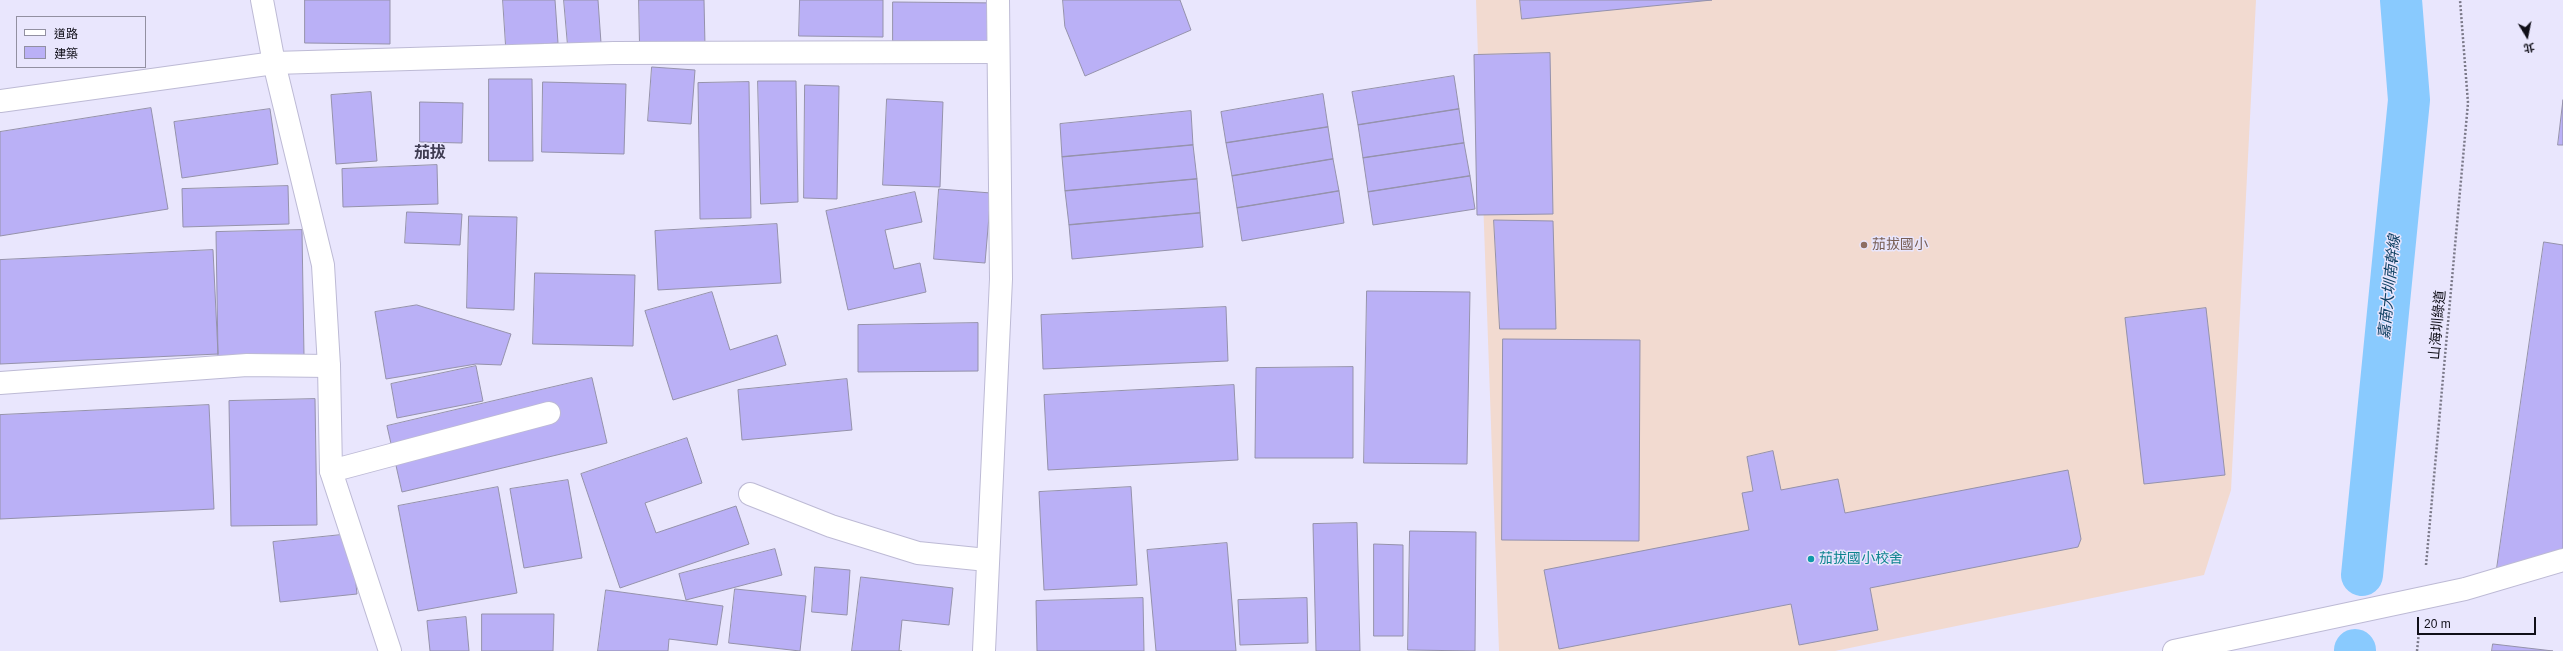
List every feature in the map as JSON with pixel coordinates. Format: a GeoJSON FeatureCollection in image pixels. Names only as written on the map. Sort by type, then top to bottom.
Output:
{"type":"FeatureCollection","features":[{"type":"Feature","properties":{"kind":"street"},"geometry":{"type":"LineString","coordinates":[[262,0],[274,63],[323,265],[329,366],[331,471],[390,651]]}},
{"type":"Feature","properties":{"kind":"street"},"geometry":{"type":"LineString","coordinates":[[984,651],[1001,279],[998,0]]}},
{"type":"Feature","properties":{"kind":"street"},"geometry":{"type":"LineString","coordinates":[[0,101],[274,63],[614,53],[998,52]]}},
{"type":"Feature","properties":{"kind":"street"},"geometry":{"type":"LineString","coordinates":[[0,383],[247,365],[329,366]]}},
{"type":"Feature","properties":{"kind":"street"},"geometry":{"type":"LineString","coordinates":[[331,471],[549,413]]}},
{"type":"Feature","properties":{"kind":"street"},"geometry":{"type":"LineString","coordinates":[[750,494],[831,526],[918,553],[987,560]]}},
{"type":"Feature","properties":{"kind":"street"},"geometry":{"type":"LineString","coordinates":[[2174,651],[2464,589],[2563,560]]}},
{"type":"Feature","properties":{"kind":"path","name":"山海圳綠道"},"geometry":{"type":"LineString","coordinates":[[2417,651],[2468,103],[2460,0]]}},
{"type":"Feature","properties":{"kind":"shaded area","name":"茄拔國小"},"geometry":{"type":"Polygon","coordinates":[[[1476,0],[2256,0],[2231,490],[2204,575],[1835,651],[1499,651],[1476,0]]]}},
{"type":"Feature","properties":{"kind":"building"},"geometry":{"type":"Polygon","coordinates":[[[305,0],[390,0],[390,44],[305,43],[305,0]]]}},
{"type":"Feature","properties":{"kind":"building"},"geometry":{"type":"Polygon","coordinates":[[[503,0],[555,0],[558,43],[506,46],[503,0]]]}},
{"type":"Feature","properties":{"kind":"building"},"geometry":{"type":"Polygon","coordinates":[[[564,0],[598,0],[601,43],[568,46],[564,0]]]}},
{"type":"Feature","properties":{"kind":"building"},"geometry":{"type":"Polygon","coordinates":[[[639,0],[704,0],[705,46],[640,48],[639,0]]]}},
{"type":"Feature","properties":{"kind":"building"},"geometry":{"type":"Polygon","coordinates":[[[800,0],[883,0],[883,37],[799,36],[800,0]]]}},
{"type":"Feature","properties":{"kind":"building"},"geometry":{"type":"Polygon","coordinates":[[[1063,0],[1180,0],[1191,30],[1085,76],[1065,27],[1063,0]]]}},
{"type":"Feature","properties":{"kind":"building"},"geometry":{"type":"Polygon","coordinates":[[[1520,0],[1712,0],[1522,19],[1520,0]]]}},
{"type":"Feature","properties":{"kind":"building"},"geometry":{"type":"Polygon","coordinates":[[[893,2],[1001,3],[1001,41],[893,41],[893,2]]]}},
{"type":"Feature","properties":{"kind":"building"},"geometry":{"type":"Polygon","coordinates":[[[1550,53],[1553,214],[1477,215],[1474,55],[1550,53]]]}},
{"type":"Feature","properties":{"kind":"building"},"geometry":{"type":"Polygon","coordinates":[[[652,67],[695,70],[691,124],[648,121],[652,67]]]}},
{"type":"Feature","properties":{"kind":"building"},"geometry":{"type":"Polygon","coordinates":[[[1454,76],[1459,109],[1358,125],[1352,92],[1454,76]]]}},
{"type":"Feature","properties":{"kind":"building"},"geometry":{"type":"Polygon","coordinates":[[[489,79],[532,79],[533,161],[489,161],[489,79]]]}},
{"type":"Feature","properties":{"kind":"building"},"geometry":{"type":"Polygon","coordinates":[[[758,81],[796,81],[798,202],[761,204],[758,81]]]}},
{"type":"Feature","properties":{"kind":"building"},"geometry":{"type":"Polygon","coordinates":[[[543,82],[626,84],[624,154],[542,152],[543,82]]]}},
{"type":"Feature","properties":{"kind":"building"},"geometry":{"type":"Polygon","coordinates":[[[749,82],[751,218],[700,219],[698,83],[749,82]]]}},
{"type":"Feature","properties":{"kind":"building"},"geometry":{"type":"Polygon","coordinates":[[[805,85],[839,86],[837,199],[804,198],[805,85]]]}},
{"type":"Feature","properties":{"kind":"building"},"geometry":{"type":"Polygon","coordinates":[[[371,92],[377,161],[336,164],[331,95],[371,92]]]}},
{"type":"Feature","properties":{"kind":"building"},"geometry":{"type":"Polygon","coordinates":[[[1323,94],[1328,127],[1226,143],[1221,112],[1323,94]]]}},
{"type":"Feature","properties":{"kind":"building"},"geometry":{"type":"Polygon","coordinates":[[[887,99],[943,102],[940,187],[883,185],[887,99]]]}},
{"type":"Feature","properties":{"kind":"building"},"geometry":{"type":"Polygon","coordinates":[[[2563,100],[2563,145],[2558,145],[2563,100]]]}},
{"type":"Feature","properties":{"kind":"building"},"geometry":{"type":"Polygon","coordinates":[[[420,102],[463,103],[462,143],[420,142],[420,102]]]}},
{"type":"Feature","properties":{"kind":"building"},"geometry":{"type":"Polygon","coordinates":[[[151,108],[168,209],[0,236],[0,132],[151,108]]]}},
{"type":"Feature","properties":{"kind":"building"},"geometry":{"type":"Polygon","coordinates":[[[270,109],[278,164],[182,178],[174,122],[270,109]]]}},
{"type":"Feature","properties":{"kind":"building"},"geometry":{"type":"Polygon","coordinates":[[[1459,109],[1464,143],[1363,158],[1358,125],[1459,109]]]}},
{"type":"Feature","properties":{"kind":"building"},"geometry":{"type":"Polygon","coordinates":[[[1191,111],[1193,145],[1062,157],[1060,124],[1191,111]]]}},
{"type":"Feature","properties":{"kind":"building"},"geometry":{"type":"Polygon","coordinates":[[[1328,127],[1333,159],[1232,176],[1226,143],[1328,127]]]}},
{"type":"Feature","properties":{"kind":"building"},"geometry":{"type":"Polygon","coordinates":[[[1464,143],[1470,176],[1368,192],[1363,158],[1464,143]]]}},
{"type":"Feature","properties":{"kind":"building"},"geometry":{"type":"Polygon","coordinates":[[[1193,145],[1197,179],[1065,191],[1062,157],[1193,145]]]}},
{"type":"Feature","properties":{"kind":"building"},"geometry":{"type":"Polygon","coordinates":[[[1333,159],[1339,191],[1237,208],[1232,176],[1333,159]]]}},
{"type":"Feature","properties":{"kind":"building"},"geometry":{"type":"Polygon","coordinates":[[[437,165],[438,204],[343,207],[342,169],[437,165]]]}},
{"type":"Feature","properties":{"kind":"building"},"geometry":{"type":"Polygon","coordinates":[[[1470,176],[1475,209],[1373,225],[1368,192],[1470,176]]]}},
{"type":"Feature","properties":{"kind":"building"},"geometry":{"type":"Polygon","coordinates":[[[1197,179],[1200,213],[1069,225],[1065,191],[1197,179]]]}},
{"type":"Feature","properties":{"kind":"building"},"geometry":{"type":"Polygon","coordinates":[[[288,186],[289,224],[183,227],[182,189],[288,186]]]}},
{"type":"Feature","properties":{"kind":"building"},"geometry":{"type":"Polygon","coordinates":[[[939,189],[991,193],[985,263],[934,259],[939,189]]]}},
{"type":"Feature","properties":{"kind":"building"},"geometry":{"type":"Polygon","coordinates":[[[1339,191],[1344,223],[1242,241],[1237,208],[1339,191]]]}},
{"type":"Feature","properties":{"kind":"building"},"geometry":{"type":"Polygon","coordinates":[[[915,192],[922,222],[885,230],[894,269],[920,263],[926,292],[848,310],[826,211],[915,192]]]}},
{"type":"Feature","properties":{"kind":"building"},"geometry":{"type":"Polygon","coordinates":[[[407,212],[462,214],[460,245],[405,243],[407,212]]]}},
{"type":"Feature","properties":{"kind":"building"},"geometry":{"type":"Polygon","coordinates":[[[1200,213],[1203,247],[1072,259],[1069,225],[1200,213]]]}},
{"type":"Feature","properties":{"kind":"building"},"geometry":{"type":"Polygon","coordinates":[[[469,216],[517,217],[514,310],[467,308],[469,216]]]}},
{"type":"Feature","properties":{"kind":"building"},"geometry":{"type":"Polygon","coordinates":[[[1494,220],[1553,221],[1556,329],[1500,329],[1494,220]]]}},
{"type":"Feature","properties":{"kind":"building"},"geometry":{"type":"Polygon","coordinates":[[[777,224],[781,283],[658,290],[655,231],[777,224]]]}},
{"type":"Feature","properties":{"kind":"building"},"geometry":{"type":"Polygon","coordinates":[[[302,230],[304,356],[218,357],[216,232],[302,230]]]}},
{"type":"Feature","properties":{"kind":"building"},"geometry":{"type":"Polygon","coordinates":[[[2544,242],[2563,245],[2563,551],[2497,568],[2544,242]]]}},
{"type":"Feature","properties":{"kind":"building"},"geometry":{"type":"Polygon","coordinates":[[[213,250],[218,354],[0,364],[0,260],[213,250]]]}},
{"type":"Feature","properties":{"kind":"building"},"geometry":{"type":"Polygon","coordinates":[[[535,273],[635,275],[633,346],[533,344],[535,273]]]}},
{"type":"Feature","properties":{"kind":"building"},"geometry":{"type":"Polygon","coordinates":[[[1367,291],[1470,292],[1467,464],[1364,463],[1367,291]]]}},
{"type":"Feature","properties":{"kind":"building"},"geometry":{"type":"Polygon","coordinates":[[[712,292],[730,350],[777,335],[786,365],[673,400],[645,311],[712,292]]]}},
{"type":"Feature","properties":{"kind":"building"},"geometry":{"type":"Polygon","coordinates":[[[417,305],[511,334],[501,365],[476,364],[386,379],[375,312],[417,305]]]}},
{"type":"Feature","properties":{"kind":"building"},"geometry":{"type":"Polygon","coordinates":[[[1226,307],[1228,361],[1043,369],[1041,315],[1226,307]]]}},
{"type":"Feature","properties":{"kind":"building"},"geometry":{"type":"Polygon","coordinates":[[[2206,308],[2225,475],[2144,484],[2125,318],[2206,308]]]}},
{"type":"Feature","properties":{"kind":"building"},"geometry":{"type":"Polygon","coordinates":[[[978,323],[978,371],[858,372],[858,325],[978,323]]]}},
{"type":"Feature","properties":{"kind":"building"},"geometry":{"type":"Polygon","coordinates":[[[1503,339],[1640,340],[1639,541],[1502,540],[1503,339]]]}},
{"type":"Feature","properties":{"kind":"building"},"geometry":{"type":"Polygon","coordinates":[[[476,366],[483,401],[397,418],[391,384],[476,366]]]}},
{"type":"Feature","properties":{"kind":"building"},"geometry":{"type":"Polygon","coordinates":[[[1353,367],[1353,458],[1255,458],[1256,368],[1353,367]]]}},
{"type":"Feature","properties":{"kind":"building"},"geometry":{"type":"Polygon","coordinates":[[[592,378],[607,443],[402,492],[387,426],[592,378]]]}},
{"type":"Feature","properties":{"kind":"building"},"geometry":{"type":"Polygon","coordinates":[[[847,379],[852,430],[742,440],[738,390],[847,379]]]}},
{"type":"Feature","properties":{"kind":"building"},"geometry":{"type":"Polygon","coordinates":[[[1234,385],[1238,460],[1048,470],[1044,395],[1234,385]]]}},
{"type":"Feature","properties":{"kind":"building"},"geometry":{"type":"Polygon","coordinates":[[[315,399],[317,525],[231,526],[229,401],[315,399]]]}},
{"type":"Feature","properties":{"kind":"building"},"geometry":{"type":"Polygon","coordinates":[[[209,405],[214,509],[0,519],[0,415],[209,405]]]}},
{"type":"Feature","properties":{"kind":"building"},"geometry":{"type":"Polygon","coordinates":[[[687,438],[702,483],[645,503],[656,533],[736,506],[749,544],[620,588],[581,474],[687,438]]]}},
{"type":"Feature","properties":{"kind":"building","name":"茄拔國小校舍"},"geometry":{"type":"Polygon","coordinates":[[[1773,451],[1781,490],[1838,479],[1845,513],[2068,470],[2081,539],[2078,547],[1870,588],[1878,630],[1799,645],[1791,604],[1559,649],[1544,570],[1749,530],[1742,493],[1753,491],[1747,457],[1773,451]]]}},
{"type":"Feature","properties":{"kind":"building"},"geometry":{"type":"Polygon","coordinates":[[[568,480],[582,558],[524,568],[510,489],[568,480]]]}},
{"type":"Feature","properties":{"kind":"building"},"geometry":{"type":"Polygon","coordinates":[[[498,487],[517,593],[418,611],[398,506],[498,487]]]}},
{"type":"Feature","properties":{"kind":"building"},"geometry":{"type":"Polygon","coordinates":[[[1131,487],[1137,585],[1044,590],[1039,492],[1131,487]]]}},
{"type":"Feature","properties":{"kind":"building"},"geometry":{"type":"Polygon","coordinates":[[[1357,523],[1360,651],[1316,651],[1313,524],[1357,523]]]}},
{"type":"Feature","properties":{"kind":"building"},"geometry":{"type":"Polygon","coordinates":[[[1410,531],[1476,532],[1475,651],[1408,650],[1410,531]]]}},
{"type":"Feature","properties":{"kind":"building"},"geometry":{"type":"Polygon","coordinates":[[[351,534],[357,594],[280,602],[273,542],[351,534]]]}},
{"type":"Feature","properties":{"kind":"building"},"geometry":{"type":"Polygon","coordinates":[[[1227,543],[1236,651],[1156,651],[1147,550],[1227,543]]]}},
{"type":"Feature","properties":{"kind":"building"},"geometry":{"type":"Polygon","coordinates":[[[1374,544],[1403,545],[1403,636],[1374,636],[1374,544]]]}},
{"type":"Feature","properties":{"kind":"building"},"geometry":{"type":"Polygon","coordinates":[[[775,549],[782,575],[686,600],[679,574],[775,549]]]}},
{"type":"Feature","properties":{"kind":"building"},"geometry":{"type":"Polygon","coordinates":[[[815,567],[850,570],[847,615],[812,612],[815,567]]]}},
{"type":"Feature","properties":{"kind":"building"},"geometry":{"type":"Polygon","coordinates":[[[861,577],[953,588],[949,625],[902,620],[899,651],[852,651],[861,577]]]}},
{"type":"Feature","properties":{"kind":"building"},"geometry":{"type":"Polygon","coordinates":[[[735,589],[806,596],[800,651],[729,643],[735,589]]]}},
{"type":"Feature","properties":{"kind":"building"},"geometry":{"type":"Polygon","coordinates":[[[606,590],[723,606],[717,645],[669,639],[668,651],[598,651],[606,590]]]}},
{"type":"Feature","properties":{"kind":"building"},"geometry":{"type":"Polygon","coordinates":[[[1143,598],[1144,651],[1037,651],[1036,601],[1143,598]]]}},
{"type":"Feature","properties":{"kind":"building"},"geometry":{"type":"Polygon","coordinates":[[[1307,598],[1308,643],[1240,645],[1238,600],[1307,598]]]}},
{"type":"Feature","properties":{"kind":"building"},"geometry":{"type":"Polygon","coordinates":[[[482,614],[554,614],[553,651],[482,651],[482,614]]]}},
{"type":"Feature","properties":{"kind":"building"},"geometry":{"type":"Polygon","coordinates":[[[466,617],[469,651],[430,651],[427,621],[466,617]]]}},
{"type":"Feature","properties":{"kind":"building"},"geometry":{"type":"Polygon","coordinates":[[[2493,644],[2553,651],[2492,651],[2493,644]]]}},
{"type":"Feature","properties":{"kind":"waterway","name":"嘉南大圳南幹線"},"geometry":{"type":"LineString","coordinates":[[2362,575],[2409,100],[2401,0]]}},
{"type":"Feature","properties":{"kind":"place","name":"茄拔國小"},"geometry":{"type":"Point","coordinates":[1864,245]}},
{"type":"Feature","properties":{"kind":"place","name":"茄拔國小校舍"},"geometry":{"type":"Point","coordinates":[1811,559]}},
{"type":"Feature","properties":{"kind":"district","name":"茄拔"},"geometry":{"type":"Point","coordinates":[430,154]}}]}
